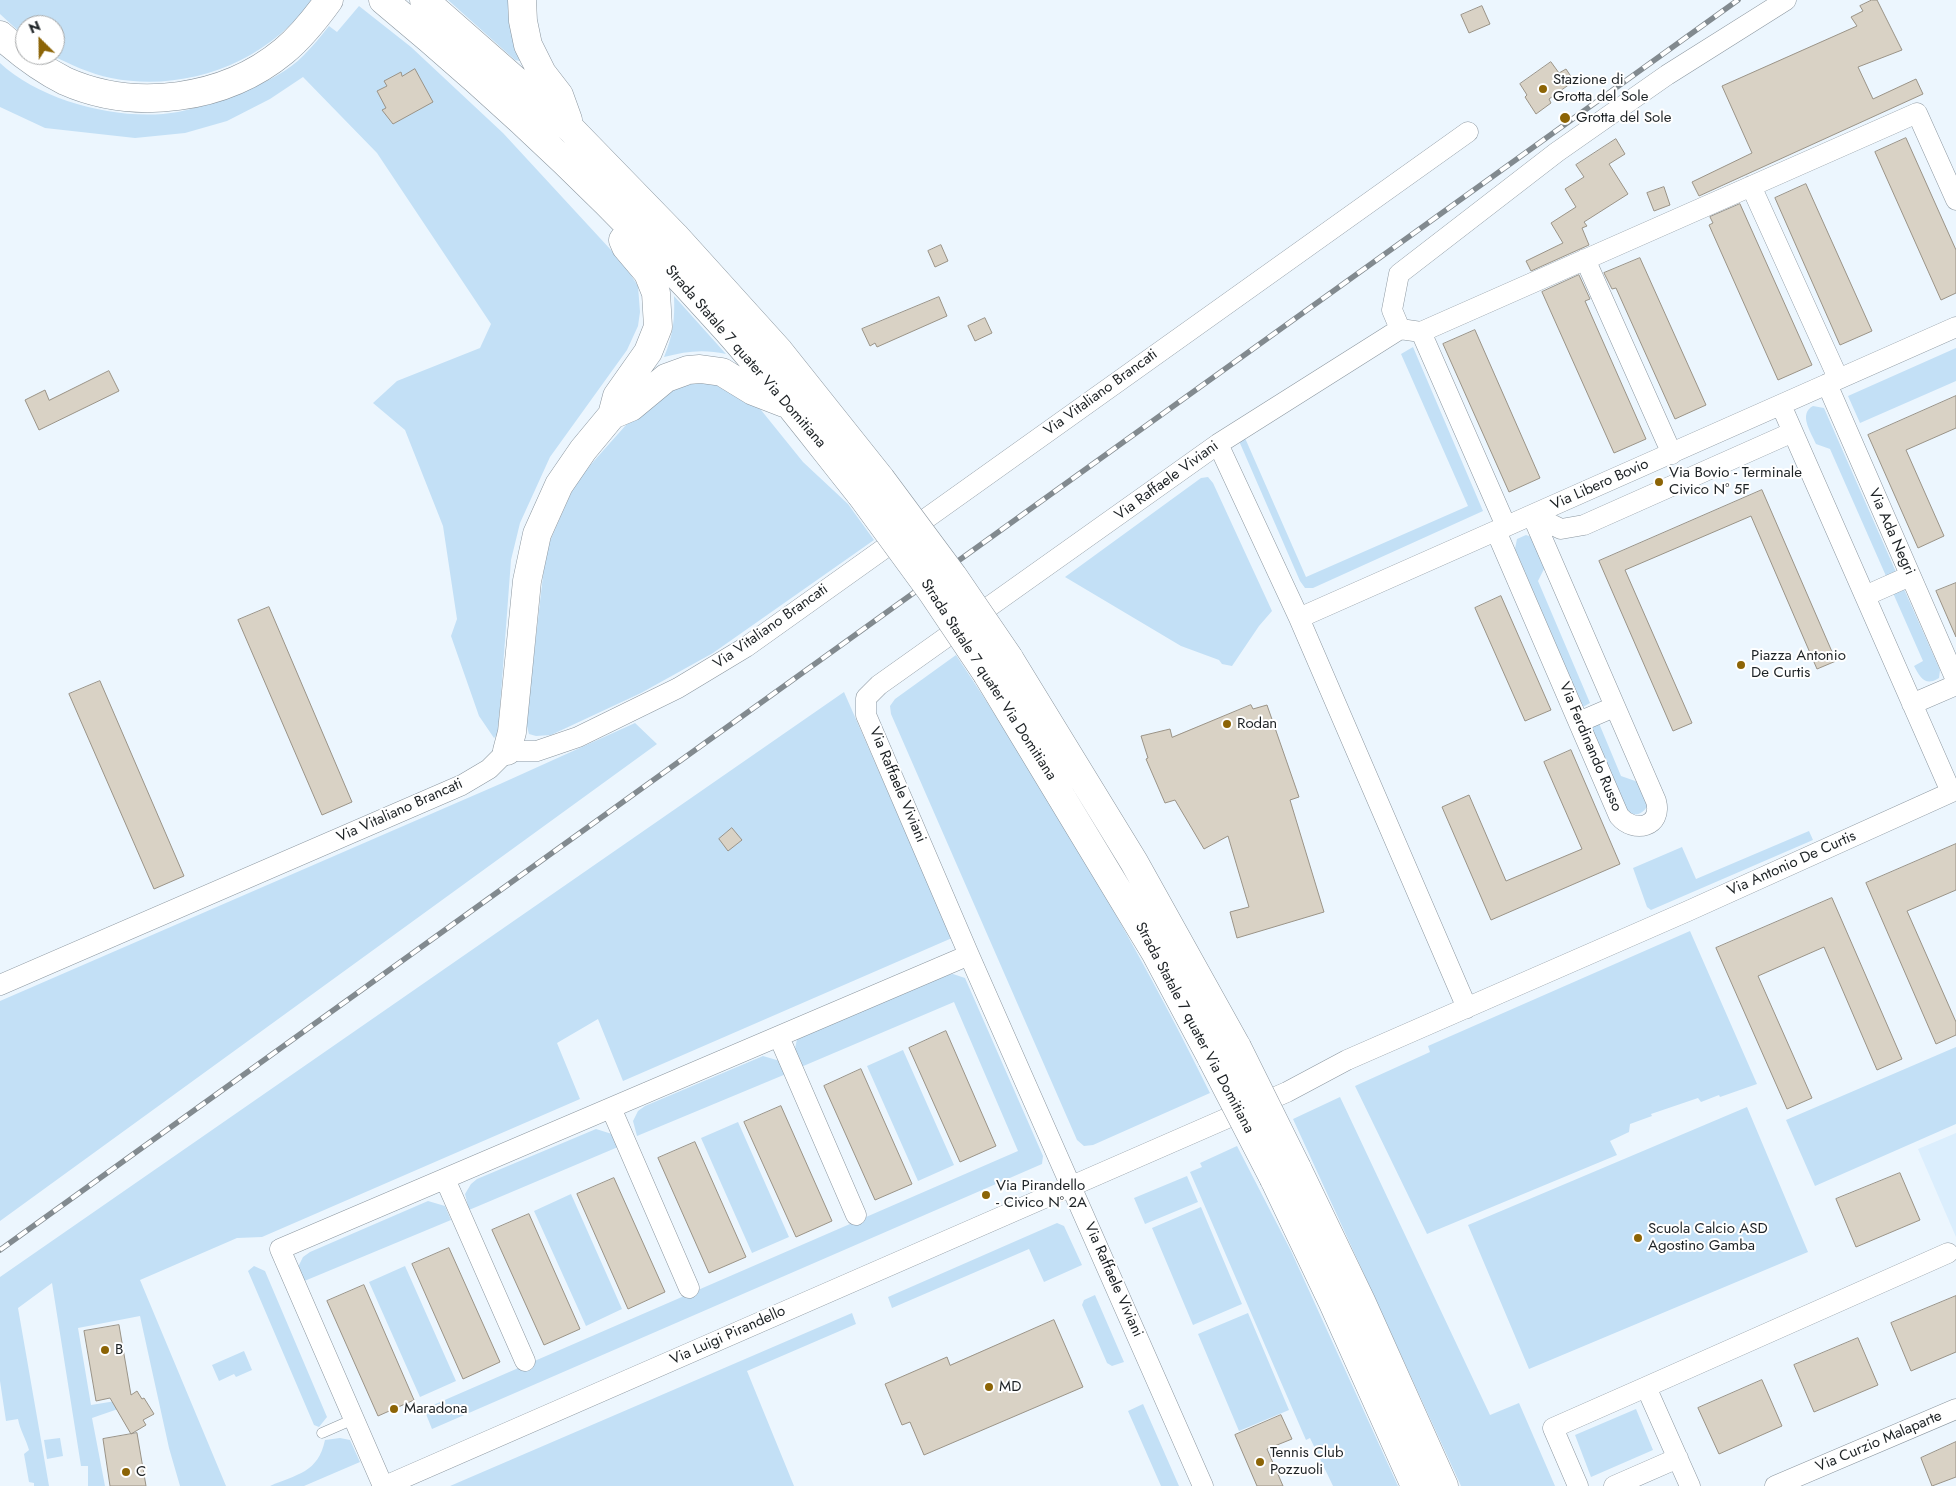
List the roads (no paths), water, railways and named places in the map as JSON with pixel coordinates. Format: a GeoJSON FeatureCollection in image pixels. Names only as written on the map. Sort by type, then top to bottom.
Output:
{"type":"FeatureCollection","features":[{"type":"Feature","properties":{"kind":"highway"},"geometry":{"type":"LineString","coordinates":[[0,35],[40,67],[66,81],[119,96],[142,98],[176,96],[209,90],[259,68],[284,51],[313,22],[330,0]]}},
{"type":"Feature","properties":{"kind":"highway","name":"Strada Statale 7 quater Via Domitiana"},"geometry":{"type":"LineString","coordinates":[[383,0],[496,96],[612,209],[728,332],[788,405],[871,487],[954,576],[1009,658],[1134,862],[1237,1047],[1333,1302],[1416,1486]]}},
{"type":"Feature","properties":{"kind":"highway","name":"Strada Statale 7 quater Via Domitiana"},"geometry":{"type":"LineString","coordinates":[[424,0],[572,130],[674,236],[779,351],[871,487],[932,592],[987,674],[1145,935],[1212,1059],[1286,1174],[1361,1301],[1444,1486]]}},
{"type":"Feature","properties":{"kind":"highway"},"geometry":{"type":"LineString","coordinates":[[522,0],[523,21],[528,45],[542,73],[559,95],[572,130]]}},
{"type":"Feature","properties":{"kind":"highway"},"geometry":{"type":"LineString","coordinates":[[508,752],[512,732],[527,581],[537,534],[559,485],[583,450],[612,415],[617,396],[648,352],[658,328],[656,294],[648,273],[626,247],[612,209]]}},
{"type":"Feature","properties":{"kind":"highway"},"geometry":{"type":"LineString","coordinates":[[612,415],[631,406],[666,378],[688,370],[700,369],[727,374],[753,391],[788,405]]}},
{"type":"Feature","properties":{"kind":"street"},"geometry":{"type":"LineString","coordinates":[[1786,0],[1667,75],[1556,152],[1400,274],[1392,310],[1400,329],[1421,332],[1917,113],[1956,200]]}},
{"type":"Feature","properties":{"kind":"street","name":"Via Vitaliano Brancati"},"geometry":{"type":"LineString","coordinates":[[0,985],[462,784],[489,769],[508,752],[537,751],[578,737],[678,688],[746,647],[1468,132]]}},
{"type":"Feature","properties":{"kind":"street","name":"Via Ada Negri"},"geometry":{"type":"LineString","coordinates":[[1751,186],[1910,576],[1956,680]]}},
{"type":"Feature","properties":{"kind":"street"},"geometry":{"type":"LineString","coordinates":[[1585,260],[1672,454]]}},
{"type":"Feature","properties":{"kind":"street","name":"Via Libero Bovio"},"geometry":{"type":"LineString","coordinates":[[1299,618],[1956,327]]}},
{"type":"Feature","properties":{"kind":"street","name":"Via Raffaele Viviani"},"geometry":{"type":"LineString","coordinates":[[1203,1486],[969,956],[866,714],[866,698],[879,685],[1218,444],[1400,329]]}},
{"type":"Feature","properties":{"kind":"street","name":"Via Ferdinando Russo"},"geometry":{"type":"LineString","coordinates":[[1421,332],[1619,816],[1623,821],[1635,826],[1646,825],[1654,819],[1657,813],[1656,800],[1532,515]]}},
{"type":"Feature","properties":{"kind":"street"},"geometry":{"type":"LineString","coordinates":[[1781,405],[1912,704],[1953,791]]}},
{"type":"Feature","properties":{"kind":"street"},"geometry":{"type":"LineString","coordinates":[[1532,515],[1561,529],[1579,526],[1793,432]]}},
{"type":"Feature","properties":{"kind":"street"},"geometry":{"type":"LineString","coordinates":[[1218,444],[1299,618],[1467,1008]]}},
{"type":"Feature","properties":{"kind":"street"},"geometry":{"type":"LineString","coordinates":[[1864,596],[1910,576]]}},
{"type":"Feature","properties":{"kind":"street"},"geometry":{"type":"LineString","coordinates":[[1912,704],[1956,685]]}},
{"type":"Feature","properties":{"kind":"street"},"geometry":{"type":"LineString","coordinates":[[1579,722],[1614,707]]}},
{"type":"Feature","properties":{"kind":"street","name":"Via Antonio De Curtis"},"geometry":{"type":"LineString","coordinates":[[1467,1008],[1953,791]]}},
{"type":"Feature","properties":{"kind":"street"},"geometry":{"type":"LineString","coordinates":[[384,1486],[280,1249],[969,956]]}},
{"type":"Feature","properties":{"kind":"street","name":"Via Luigi Pirandello"},"geometry":{"type":"LineString","coordinates":[[384,1486],[1287,1092],[1348,1060],[1467,1008]]}},
{"type":"Feature","properties":{"kind":"street"},"geometry":{"type":"LineString","coordinates":[[779,1036],[856,1216]]}},
{"type":"Feature","properties":{"kind":"street"},"geometry":{"type":"LineString","coordinates":[[611,1108],[689,1288]]}},
{"type":"Feature","properties":{"kind":"street"},"geometry":{"type":"LineString","coordinates":[[444,1179],[525,1361]]}},
{"type":"Feature","properties":{"kind":"street"},"geometry":{"type":"LineString","coordinates":[[1578,1486],[1553,1428],[1948,1253]]}},
{"type":"Feature","properties":{"kind":"street"},"geometry":{"type":"LineString","coordinates":[[1646,1387],[1690,1486]]}},
{"type":"Feature","properties":{"kind":"street","name":"Via Curzio Malaparte"},"geometry":{"type":"LineString","coordinates":[[1775,1486],[1956,1409]]}},
{"type":"Feature","properties":{"kind":"street"},"geometry":{"type":"LineString","coordinates":[[1614,1486],[1678,1458]]}},
{"type":"Feature","properties":{"kind":"lane"},"geometry":{"type":"LineString","coordinates":[[322,1433],[354,1419]]}},
{"type":"Feature","properties":{"kind":"railway"},"geometry":{"type":"LineString","coordinates":[[0,1250],[1738,0]]}},
{"type":"Feature","properties":{"kind":"place","name":"Stazione di Grotta del Sole"},"geometry":{"type":"Point","coordinates":[1543,89]}},
{"type":"Feature","properties":{"kind":"place","name":"Grotta del Sole"},"geometry":{"type":"Point","coordinates":[1565,118]}},
{"type":"Feature","properties":{"kind":"place","name":"Via Bovio - Terminale Civico N° 5F"},"geometry":{"type":"Point","coordinates":[1659,482]}},
{"type":"Feature","properties":{"kind":"place","name":"Piazza Antonio De Curtis"},"geometry":{"type":"Point","coordinates":[1741,665]}},
{"type":"Feature","properties":{"kind":"place","name":"Rodan"},"geometry":{"type":"Point","coordinates":[1227,724]}},
{"type":"Feature","properties":{"kind":"place","name":"Via Pirandello - Civico N° 2A"},"geometry":{"type":"Point","coordinates":[986,1195]}},
{"type":"Feature","properties":{"kind":"place","name":"Scuola Calcio ASD Agostino Gamba"},"geometry":{"type":"Point","coordinates":[1638,1238]}},
{"type":"Feature","properties":{"kind":"place","name":"B"},"geometry":{"type":"Point","coordinates":[105,1350]}},
{"type":"Feature","properties":{"kind":"place","name":"MD"},"geometry":{"type":"Point","coordinates":[989,1387]}},
{"type":"Feature","properties":{"kind":"place","name":"Maradona"},"geometry":{"type":"Point","coordinates":[394,1409]}},
{"type":"Feature","properties":{"kind":"place","name":"Tennis Club Pozzuoli"},"geometry":{"type":"Point","coordinates":[1260,1462]}},
{"type":"Feature","properties":{"kind":"place","name":"C"},"geometry":{"type":"Point","coordinates":[126,1472]}}]}
